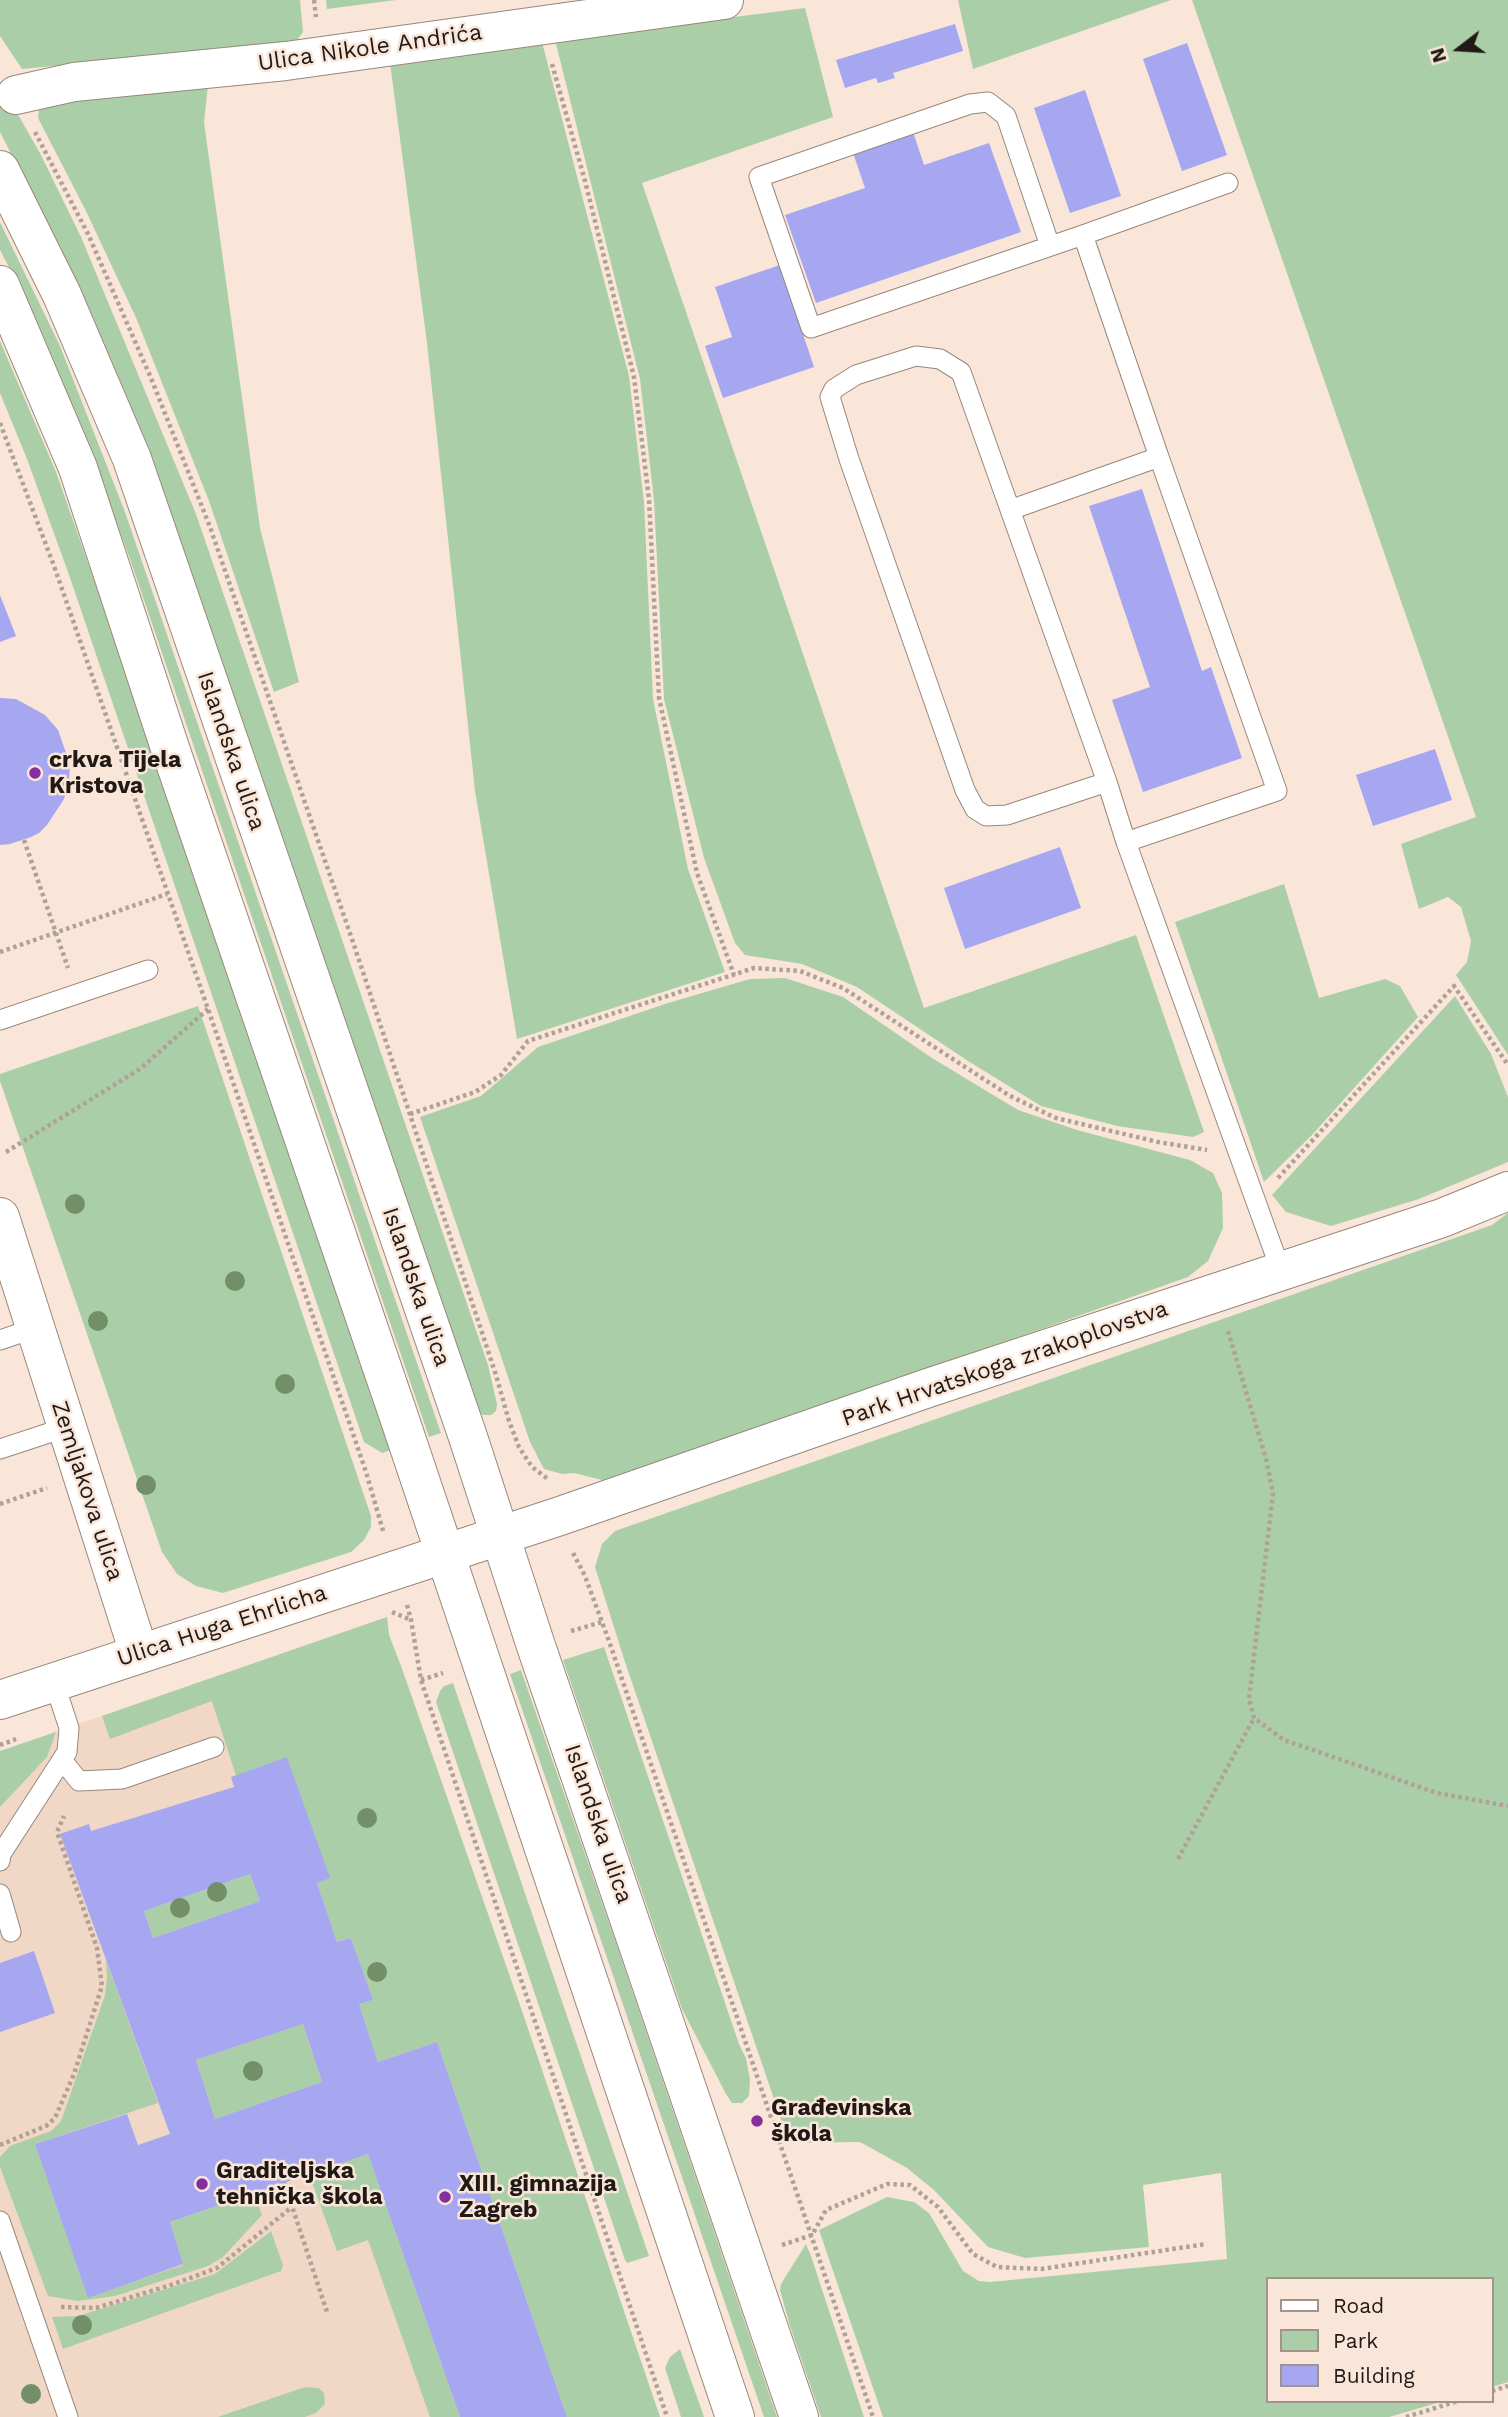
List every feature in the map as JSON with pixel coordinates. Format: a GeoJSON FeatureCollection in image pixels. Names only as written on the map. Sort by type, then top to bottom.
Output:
{"type":"FeatureCollection","features":[{"type":"Feature","properties":{"kind":"street","name":"Ulica Nikole Andrića"},"geometry":{"type":"LineString","coordinates":[[16,95],[74,82],[286,61],[724,0]]}},
{"type":"Feature","properties":{"kind":"street","name":"Islandska ulica"},"geometry":{"type":"LineString","coordinates":[[0,170],[62,295],[132,459],[501,1534],[535,1643],[799,2417]]}},
{"type":"Feature","properties":{"kind":"street"},"geometry":{"type":"LineString","coordinates":[[0,285],[78,468],[170,748],[405,1435],[735,2417]]}},
{"type":"Feature","properties":{"kind":"street","name":"Park Hrvatskoga zrakoplovstva"},"geometry":{"type":"LineString","coordinates":[[444,1553],[560,1516],[928,1388],[1442,1218],[1508,1191]]}},
{"type":"Feature","properties":{"kind":"street","name":"Zemljakova ulica"},"geometry":{"type":"LineString","coordinates":[[0,1217],[18,1334],[67,1427],[139,1653]]}},
{"type":"Feature","properties":{"kind":"street","name":"Ulica Huga Ehrlicha"},"geometry":{"type":"LineString","coordinates":[[0,1700],[444,1553]]}},
{"type":"Feature","properties":{"kind":"lane"},"geometry":{"type":"LineString","coordinates":[[1050,246],[1006,116],[988,102],[970,104],[759,177],[811,328],[1083,235],[1228,183]]}},
{"type":"Feature","properties":{"kind":"lane"},"geometry":{"type":"LineString","coordinates":[[1083,235],[1278,791],[1126,842]]}},
{"type":"Feature","properties":{"kind":"lane"},"geometry":{"type":"LineString","coordinates":[[1107,782],[1007,815],[986,816],[975,809],[965,790],[849,459],[830,397],[834,389],[856,375],[916,356],[940,359],[961,372],[1107,782],[1126,842],[1281,1271]]}},
{"type":"Feature","properties":{"kind":"lane"},"geometry":{"type":"LineString","coordinates":[[1010,510],[1159,457]]}},
{"type":"Feature","properties":{"kind":"lane"},"geometry":{"type":"LineString","coordinates":[[0,1020],[148,970]]}},
{"type":"Feature","properties":{"kind":"lane"},"geometry":{"type":"LineString","coordinates":[[0,1449],[67,1427]]}},
{"type":"Feature","properties":{"kind":"lane"},"geometry":{"type":"LineString","coordinates":[[0,1861],[1,1854],[67,1752],[69,1728],[54,1682]]}},
{"type":"Feature","properties":{"kind":"lane"},"geometry":{"type":"LineString","coordinates":[[62,1760],[79,1781],[122,1779],[214,1747]]}},
{"type":"Feature","properties":{"kind":"lane"},"geometry":{"type":"LineString","coordinates":[[0,1894],[11,1931]]}},
{"type":"Feature","properties":{"kind":"lane"},"geometry":{"type":"LineString","coordinates":[[0,2221],[5,2253],[29,2304],[68,2417]]}},
{"type":"Feature","properties":{"kind":"path"},"geometry":{"type":"LineString","coordinates":[[541,24],[585,181],[635,377],[649,499],[659,698],[697,873],[734,975]]}},
{"type":"Feature","properties":{"kind":"path"},"geometry":{"type":"LineString","coordinates":[[16,95],[88,234],[151,378],[210,527],[354,945],[514,1434],[532,1467],[549,1479]]}},
{"type":"Feature","properties":{"kind":"path"},"geometry":{"type":"LineString","coordinates":[[0,423],[54,566],[208,1009],[366,1472],[386,1541]]}},
{"type":"Feature","properties":{"kind":"path"},"geometry":{"type":"LineString","coordinates":[[24,840],[78,994]]}},
{"type":"Feature","properties":{"kind":"path"},"geometry":{"type":"LineString","coordinates":[[0,952],[167,894]]}},
{"type":"Feature","properties":{"kind":"path"},"geometry":{"type":"LineString","coordinates":[[410,1114],[475,1092],[501,1075],[528,1041],[754,968],[800,971],[843,988],[1010,1096],[1056,1118],[1158,1142],[1239,1154]]}},
{"type":"Feature","properties":{"kind":"path"},"geometry":{"type":"LineString","coordinates":[[1256,1201],[1454,986],[1508,1065]]}},
{"type":"Feature","properties":{"kind":"path"},"geometry":{"type":"LineString","coordinates":[[6,1152],[140,1069],[208,1009]]}},
{"type":"Feature","properties":{"kind":"path"},"geometry":{"type":"LineString","coordinates":[[1226,1326],[1266,1459],[1273,1493],[1249,1699],[1254,1718],[1284,1740],[1437,1793],[1508,1806]]}},
{"type":"Feature","properties":{"kind":"path"},"geometry":{"type":"LineString","coordinates":[[0,1504],[51,1487]]}},
{"type":"Feature","properties":{"kind":"path"},"geometry":{"type":"LineString","coordinates":[[576,1560],[585,1576],[602,1622],[873,2417]]}},
{"type":"Feature","properties":{"kind":"path"},"geometry":{"type":"LineString","coordinates":[[408,1609],[421,1680],[667,2417]]}},
{"type":"Feature","properties":{"kind":"path"},"geometry":{"type":"LineString","coordinates":[[566,1633],[602,1622]]}},
{"type":"Feature","properties":{"kind":"path"},"geometry":{"type":"LineString","coordinates":[[421,1680],[449,1671]]}},
{"type":"Feature","properties":{"kind":"path"},"geometry":{"type":"LineString","coordinates":[[1178,1859],[1254,1718]]}},
{"type":"Feature","properties":{"kind":"path"},"geometry":{"type":"LineString","coordinates":[[0,2145],[46,2126],[55,2118],[74,2074],[102,1986],[97,1948],[57,1832],[79,1781]]}},
{"type":"Feature","properties":{"kind":"path"},"geometry":{"type":"LineString","coordinates":[[284,2182],[328,2315]]}},
{"type":"Feature","properties":{"kind":"path"},"geometry":{"type":"LineString","coordinates":[[781,2245],[812,2235],[826,2210],[887,2183],[910,2185],[938,2207],[973,2254],[997,2267],[1041,2269],[1206,2244]]}},
{"type":"Feature","properties":{"kind":"path"},"geometry":{"type":"LineString","coordinates":[[29,2304],[96,2308],[174,2284],[217,2267],[292,2207]]}},
{"type":"Feature","properties":{"kind":"path"},"geometry":{"type":"LineString","coordinates":[[1406,2417],[1452,2403]]}},
{"type":"Feature","properties":{"kind":"shaded area"},"geometry":{"type":"Polygon","coordinates":[[[387,1617],[389,1635],[522,2011],[660,2417],[0,2417],[0,1751],[387,1617]]]}},
{"type":"Feature","properties":{"kind":"green space"},"geometry":{"type":"Polygon","coordinates":[[[0,0],[300,0],[303,32],[292,47],[22,69],[0,36],[0,0]]]}},
{"type":"Feature","properties":{"kind":"green space"},"geometry":{"type":"Polygon","coordinates":[[[326,0],[396,0],[327,9],[326,0]]]}},
{"type":"Feature","properties":{"kind":"green space"},"geometry":{"type":"Polygon","coordinates":[[[958,0],[1171,0],[973,69],[958,0]]]}},
{"type":"Feature","properties":{"kind":"green space"},"geometry":{"type":"Polygon","coordinates":[[[1192,0],[1508,0],[1508,1055],[1456,975],[1467,962],[1471,941],[1461,907],[1448,897],[1419,909],[1401,844],[1476,817],[1192,0]]]}},
{"type":"Feature","properties":{"kind":"green space"},"geometry":{"type":"Polygon","coordinates":[[[805,8],[833,117],[642,183],[924,1008],[1136,935],[1204,1132],[1193,1137],[1117,1126],[1041,1106],[857,987],[802,964],[745,955],[735,943],[704,858],[664,699],[654,500],[640,379],[555,40],[805,8]]]}},
{"type":"Feature","properties":{"kind":"green space"},"geometry":{"type":"Polygon","coordinates":[[[542,42],[629,376],[644,502],[653,699],[688,869],[725,972],[517,1039],[475,791],[427,343],[390,63],[542,42]]]}},
{"type":"Feature","properties":{"kind":"green space"},"geometry":{"type":"Polygon","coordinates":[[[0,83],[41,155],[81,237],[196,514],[488,1365],[497,1404],[496,1411],[491,1415],[483,1415],[477,1411],[52,234],[0,132],[0,83]]]}},
{"type":"Feature","properties":{"kind":"green space"},"geometry":{"type":"Polygon","coordinates":[[[208,85],[204,122],[260,528],[299,682],[274,692],[209,501],[137,320],[86,211],[38,118],[42,104],[208,85]]]}},
{"type":"Feature","properties":{"kind":"green space"},"geometry":{"type":"Polygon","coordinates":[[[0,222],[60,346],[125,512],[441,1433],[429,1437],[131,562],[94,460],[0,250],[0,222]]]}},
{"type":"Feature","properties":{"kind":"green space"},"geometry":{"type":"Polygon","coordinates":[[[0,341],[56,472],[391,1450],[382,1453],[364,1442],[68,572],[0,393],[0,341]]]}},
{"type":"Feature","properties":{"kind":"green space"},"geometry":{"type":"Polygon","coordinates":[[[1284,884],[1319,998],[1385,979],[1400,986],[1418,1017],[1311,1136],[1264,1182],[1175,922],[1284,884]]]}},
{"type":"Feature","properties":{"kind":"green space"},"geometry":{"type":"Polygon","coordinates":[[[785,978],[843,997],[932,1058],[1018,1110],[1077,1130],[1190,1160],[1213,1173],[1222,1193],[1223,1228],[1208,1261],[1188,1277],[610,1482],[544,1469],[530,1442],[420,1117],[481,1096],[538,1047],[668,1003],[750,979],[785,978]]]}},
{"type":"Feature","properties":{"kind":"green space"},"geometry":{"type":"Polygon","coordinates":[[[1455,996],[1491,1054],[1508,1097],[1508,1162],[1419,1199],[1331,1226],[1286,1212],[1272,1195],[1455,996]]]}},
{"type":"Feature","properties":{"kind":"green space"},"geometry":{"type":"Polygon","coordinates":[[[198,1006],[371,1516],[371,1527],[364,1540],[351,1552],[223,1593],[196,1586],[177,1574],[162,1552],[0,1081],[0,1074],[198,1006]]]}},
{"type":"Feature","properties":{"kind":"green space"},"geometry":{"type":"Polygon","coordinates":[[[1508,1213],[1508,2382],[1494,2386],[1494,2277],[1266,2277],[1266,2403],[1437,2403],[1389,2417],[883,2417],[819,2230],[887,2197],[914,2202],[929,2213],[963,2271],[979,2281],[990,2282],[1227,2259],[1221,2173],[1143,2185],[1149,2247],[1025,2258],[988,2247],[934,2190],[907,2168],[860,2142],[789,2143],[595,1567],[602,1544],[615,1531],[1492,1225],[1508,1213]]]}},
{"type":"Feature","properties":{"kind":"green space"},"geometry":{"type":"Polygon","coordinates":[[[387,1617],[389,1635],[522,2011],[660,2417],[567,2417],[437,2042],[378,2062],[359,2004],[373,2000],[351,1938],[337,1942],[317,1883],[329,1878],[287,1757],[236,1776],[212,1701],[110,1739],[102,1716],[387,1617]]]}},
{"type":"Feature","properties":{"kind":"green space"},"geometry":{"type":"Polygon","coordinates":[[[604,1647],[746,2058],[750,2080],[749,2096],[742,2103],[732,2103],[726,2094],[682,2009],[563,1660],[604,1647]]]}},
{"type":"Feature","properties":{"kind":"green space"},"geometry":{"type":"Polygon","coordinates":[[[521,1670],[777,2417],[764,2417],[510,1674],[521,1670]]]}},
{"type":"Feature","properties":{"kind":"green space"},"geometry":{"type":"Polygon","coordinates":[[[453,1683],[649,2256],[627,2263],[625,2260],[436,1702],[444,1686],[453,1683]]]}},
{"type":"Feature","properties":{"kind":"green space"},"geometry":{"type":"Polygon","coordinates":[[[56,1732],[47,1757],[0,1807],[0,1751],[56,1732]]]}},
{"type":"Feature","properties":{"kind":"green space"},"geometry":{"type":"Polygon","coordinates":[[[250,1874],[260,1901],[153,1938],[144,1911],[250,1874]]]}},
{"type":"Feature","properties":{"kind":"green space"},"geometry":{"type":"Polygon","coordinates":[[[106,1960],[158,2103],[35,2144],[88,2297],[183,2265],[170,2222],[254,2193],[262,2215],[223,2257],[208,2266],[115,2296],[78,2301],[48,2296],[0,2167],[0,2157],[10,2146],[51,2131],[61,2121],[105,1995],[106,1960]]]}},
{"type":"Feature","properties":{"kind":"green space"},"geometry":{"type":"Polygon","coordinates":[[[303,2024],[322,2082],[215,2119],[196,2060],[303,2024]]]}},
{"type":"Feature","properties":{"kind":"green space"},"geometry":{"type":"Polygon","coordinates":[[[368,2154],[460,2417],[430,2417],[368,2240],[337,2251],[309,2174],[368,2154]]]}},
{"type":"Feature","properties":{"kind":"green space"},"geometry":{"type":"Polygon","coordinates":[[[271,2231],[283,2265],[281,2271],[63,2349],[52,2317],[78,2316],[215,2274],[271,2231]]]}},
{"type":"Feature","properties":{"kind":"green space"},"geometry":{"type":"Polygon","coordinates":[[[806,2244],[864,2417],[821,2417],[790,2326],[780,2290],[781,2284],[806,2244]]]}},
{"type":"Feature","properties":{"kind":"green space"},"geometry":{"type":"Polygon","coordinates":[[[680,2349],[704,2417],[681,2417],[665,2368],[670,2357],[680,2349]]]}},
{"type":"Feature","properties":{"kind":"green space"},"geometry":{"type":"Polygon","coordinates":[[[305,2387],[319,2388],[324,2393],[325,2404],[316,2413],[305,2417],[218,2417],[305,2387]]]}},
{"type":"Feature","properties":{"kind":"building"},"geometry":{"type":"Polygon","coordinates":[[[955,24],[963,51],[893,73],[895,78],[878,83],[876,78],[845,88],[836,60],[955,24]]]}},
{"type":"Feature","properties":{"kind":"building"},"geometry":{"type":"Polygon","coordinates":[[[1187,43],[1227,155],[1182,171],[1143,59],[1187,43]]]}},
{"type":"Feature","properties":{"kind":"building"},"geometry":{"type":"Polygon","coordinates":[[[1085,90],[1121,196],[1070,213],[1034,108],[1085,90]]]}},
{"type":"Feature","properties":{"kind":"building"},"geometry":{"type":"Polygon","coordinates":[[[913,132],[924,165],[989,143],[1021,232],[816,303],[785,215],[865,188],[853,153],[913,132]]]}},
{"type":"Feature","properties":{"kind":"building"},"geometry":{"type":"Polygon","coordinates":[[[780,265],[814,367],[723,398],[705,346],[732,337],[715,287],[780,265]]]}},
{"type":"Feature","properties":{"kind":"building"},"geometry":{"type":"Polygon","coordinates":[[[1142,489],[1202,671],[1211,667],[1242,758],[1143,792],[1112,700],[1150,687],[1089,506],[1142,489]]]}},
{"type":"Feature","properties":{"kind":"building"},"geometry":{"type":"Polygon","coordinates":[[[0,595],[16,636],[0,642],[0,595]]]}},
{"type":"Feature","properties":{"kind":"building","name":"crkva Tijela Kristova"},"geometry":{"type":"Polygon","coordinates":[[[0,698],[16,699],[45,715],[58,730],[70,764],[64,799],[47,825],[31,837],[0,845],[0,698]]]}},
{"type":"Feature","properties":{"kind":"building"},"geometry":{"type":"Polygon","coordinates":[[[1435,749],[1452,800],[1373,826],[1356,775],[1435,749]]]}},
{"type":"Feature","properties":{"kind":"building"},"geometry":{"type":"Polygon","coordinates":[[[1060,847],[1081,908],[965,949],[944,888],[1060,847]]]}},
{"type":"Feature","properties":{"kind":"building"},"geometry":{"type":"Polygon","coordinates":[[[287,1757],[330,1878],[317,1883],[337,1942],[351,1938],[373,2000],[359,2004],[378,2062],[437,2042],[567,2417],[460,2417],[368,2154],[170,2222],[183,2264],[88,2298],[35,2144],[127,2114],[138,2145],[170,2134],[60,1834],[89,1824],[91,1831],[234,1787],[231,1777],[287,1757]],[[250,1874],[144,1911],[153,1938],[260,1901],[250,1874]],[[303,2024],[196,2060],[215,2119],[322,2082],[303,2024]]]}},
{"type":"Feature","properties":{"kind":"building"},"geometry":{"type":"Polygon","coordinates":[[[34,1951],[55,2013],[0,2032],[0,1963],[34,1951]]]}},
{"type":"Feature","properties":{"kind":"place","name":"crkva Tijela Kristova"},"geometry":{"type":"Point","coordinates":[35,773]}},
{"type":"Feature","properties":{"kind":"place","name":"Građevinska škola"},"geometry":{"type":"Point","coordinates":[757,2121]}},
{"type":"Feature","properties":{"kind":"place","name":"Graditeljska tehnička škola"},"geometry":{"type":"Point","coordinates":[202,2184]}},
{"type":"Feature","properties":{"kind":"place","name":"XIII. gimnazija Zagreb"},"geometry":{"type":"Point","coordinates":[445,2197]}}]}
